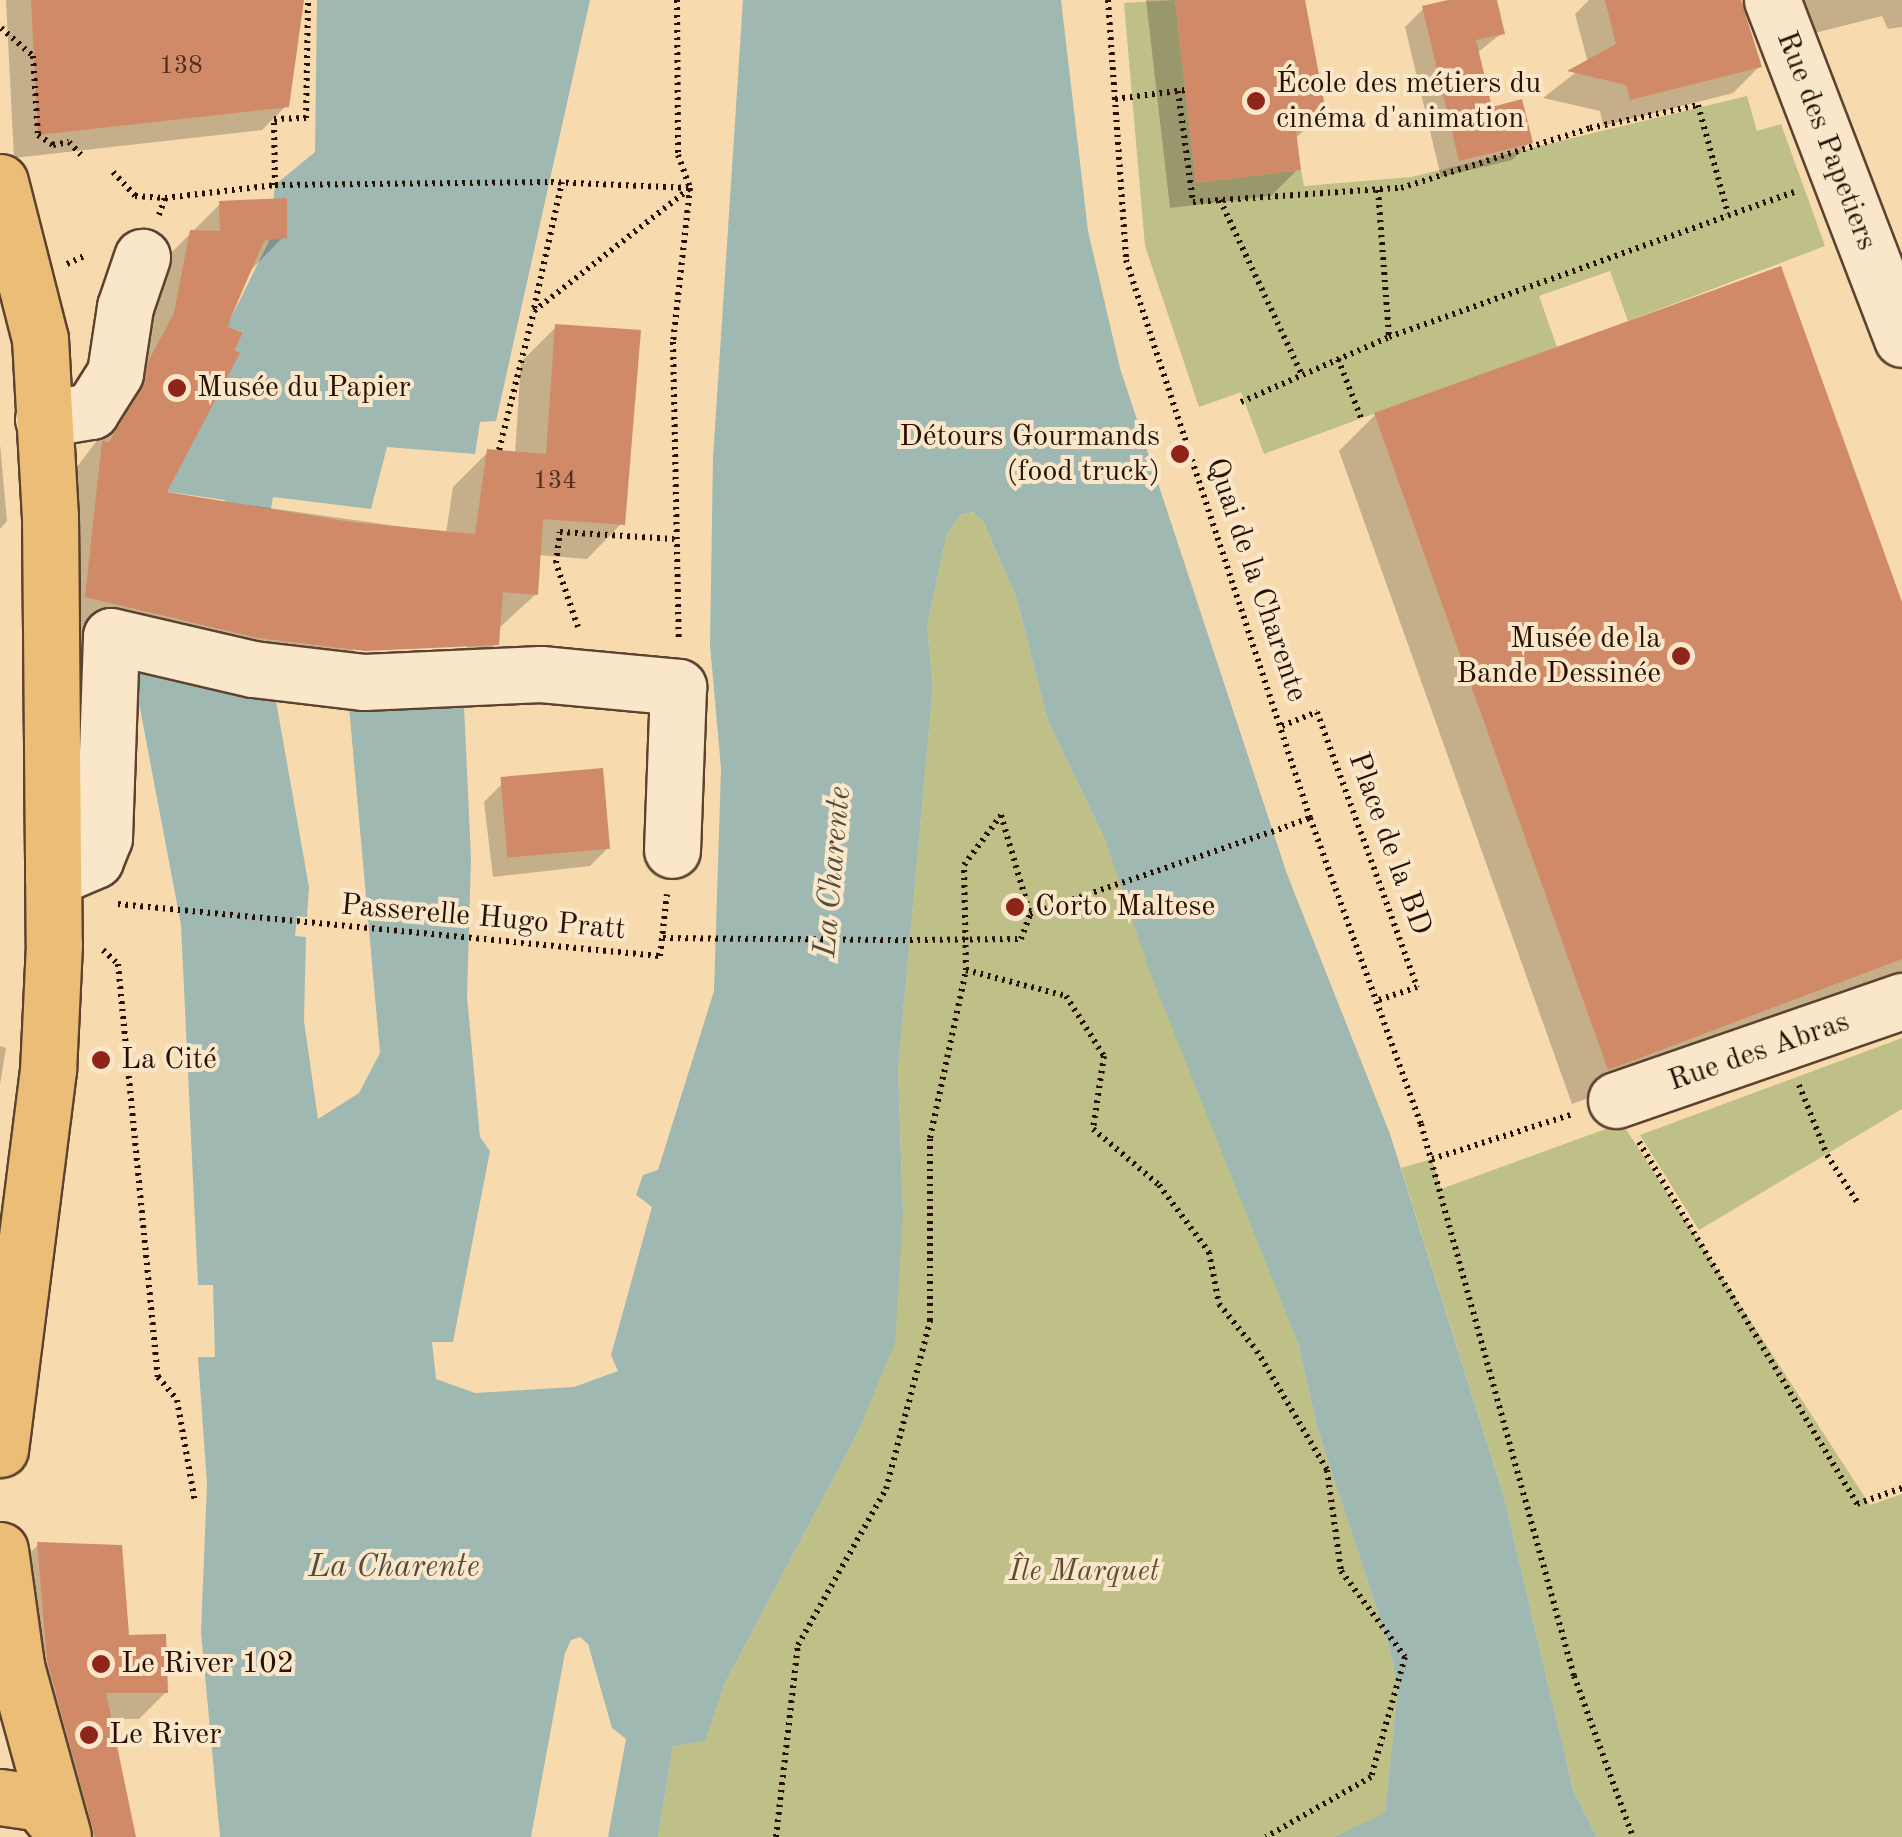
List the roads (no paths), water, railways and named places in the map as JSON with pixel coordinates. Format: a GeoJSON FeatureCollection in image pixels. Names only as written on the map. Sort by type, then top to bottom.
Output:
{"type":"FeatureCollection","features":[{"type":"Feature","properties":{"kind":"main road"},"geometry":{"type":"LineString","coordinates":[[0,182],[30,284],[43,418],[50,516],[54,878],[48,1070],[0,1449]]}},
{"type":"Feature","properties":{"kind":"main road"},"geometry":{"type":"LineString","coordinates":[[0,1550],[16,1666],[62,1833]]}},
{"type":"Feature","properties":{"kind":"main road"},"geometry":{"type":"LineString","coordinates":[[3,1798],[40,1803],[62,1833]]}},
{"type":"Feature","properties":{"kind":"street","name":"Rue des Papetiers"},"geometry":{"type":"LineString","coordinates":[[1772,0],[1902,339]]}},
{"type":"Feature","properties":{"kind":"street"},"geometry":{"type":"LineString","coordinates":[[43,418],[91,410],[116,373],[125,307],[142,256]]}},
{"type":"Feature","properties":{"kind":"street"},"geometry":{"type":"LineString","coordinates":[[54,878],[95,860],[104,838],[111,636],[253,670],[364,682],[542,674],[678,687],[672,850]]}},
{"type":"Feature","properties":{"kind":"street","name":"Rue des Abras"},"geometry":{"type":"LineString","coordinates":[[1616,1100],[1784,1046],[1902,1001]]}},
{"type":"Feature","properties":{"kind":"water"},"geometry":{"type":"Polygon","coordinates":[[[317,0],[590,0],[496,421],[480,422],[475,454],[387,447],[371,509],[273,497],[271,509],[214,554],[225,500],[162,491],[239,353],[235,350],[243,333],[227,326],[269,241],[275,185],[315,152],[317,0]]]}},
{"type":"Feature","properties":{"kind":"water","name":"La Charente"},"geometry":{"type":"Polygon","coordinates":[[[743,0],[1061,0],[1088,231],[1120,368],[1287,874],[1390,1134],[1504,1497],[1573,1789],[1597,1837],[1334,1837],[1385,1813],[1398,1687],[1389,1647],[1317,1427],[1298,1343],[1150,972],[1106,842],[1048,721],[1016,597],[983,521],[973,512],[961,515],[947,534],[927,626],[933,686],[898,1069],[903,1212],[895,1343],[856,1436],[725,1683],[705,1741],[673,1746],[658,1837],[608,1837],[626,1739],[612,1728],[588,1644],[580,1637],[571,1640],[565,1653],[531,1837],[220,1837],[201,1632],[207,1484],[198,1357],[215,1357],[213,1285],[198,1285],[181,925],[132,666],[271,673],[309,887],[307,917],[297,916],[295,936],[306,937],[304,1021],[318,1119],[359,1093],[380,1053],[347,684],[463,684],[471,859],[467,997],[480,1137],[490,1151],[453,1342],[432,1342],[436,1379],[475,1393],[574,1387],[618,1371],[611,1355],[652,1207],[636,1195],[643,1175],[658,1170],[714,991],[721,768],[710,645],[713,458],[743,0]]]}},
{"type":"Feature","properties":{"kind":"place","name":"École des métiers du cinéma d'animation"},"geometry":{"type":"Point","coordinates":[1256,101]}},
{"type":"Feature","properties":{"kind":"place","name":"Musée du Papier"},"geometry":{"type":"Point","coordinates":[177,388]}},
{"type":"Feature","properties":{"kind":"place","name":"Détours Gourmands (food truck)"},"geometry":{"type":"Point","coordinates":[1180,454]}},
{"type":"Feature","properties":{"kind":"place","name":"Musée de la Bande Dessinée"},"geometry":{"type":"Point","coordinates":[1681,656]}},
{"type":"Feature","properties":{"kind":"place","name":"Corto Maltese"},"geometry":{"type":"Point","coordinates":[1015,907]}},
{"type":"Feature","properties":{"kind":"place","name":"La Cité"},"geometry":{"type":"Point","coordinates":[101,1060]}},
{"type":"Feature","properties":{"kind":"place","name":"Le River 102"},"geometry":{"type":"Point","coordinates":[101,1664]}},
{"type":"Feature","properties":{"kind":"place","name":"Le River"},"geometry":{"type":"Point","coordinates":[89,1735]}},
{"type":"Feature","properties":{"kind":"park label","name":"Île Marquet"},"geometry":{"type":"Point","coordinates":[1084,1572]}}]}
